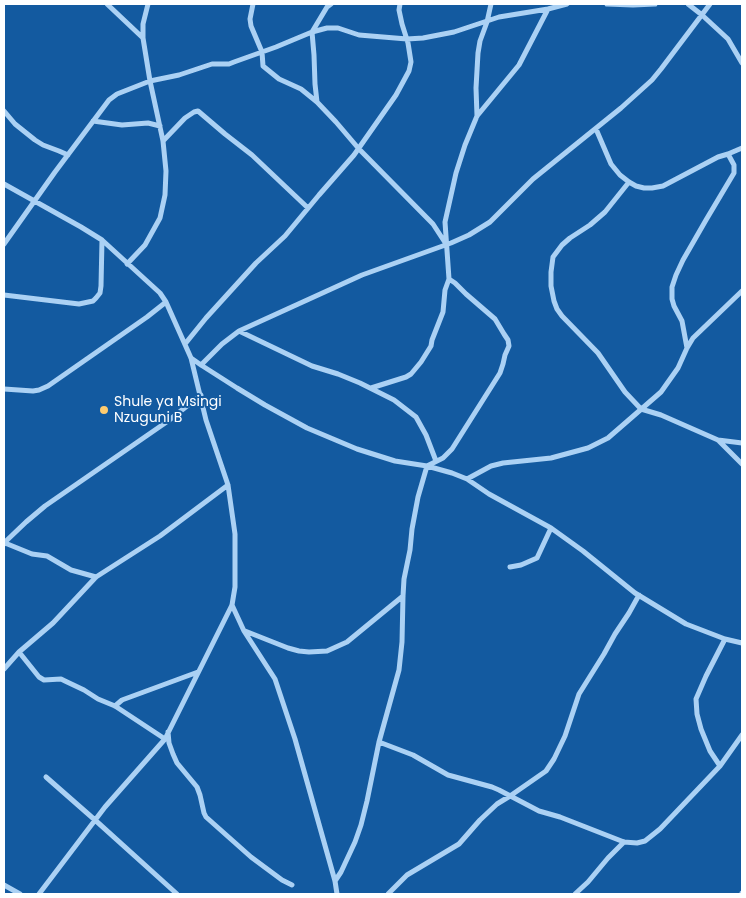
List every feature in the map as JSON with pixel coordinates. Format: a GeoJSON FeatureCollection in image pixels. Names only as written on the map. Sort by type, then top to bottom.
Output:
{"type":"FeatureCollection","features":[{"type":"Feature","properties":{"kind":"street"},"geometry":{"type":"LineString","coordinates":[[107,4],[143,38]]}},
{"type":"Feature","properties":{"kind":"street"},"geometry":{"type":"LineString","coordinates":[[127,264],[145,245],[161,215],[165,195],[164,142],[150,81],[143,38],[143,24],[148,4]]}},
{"type":"Feature","properties":{"kind":"street"},"geometry":{"type":"LineString","coordinates":[[252,4],[251,26],[262,52],[262,64],[265,68],[280,79],[301,89],[317,102],[359,149],[432,224],[447,245]]}},
{"type":"Feature","properties":{"kind":"street"},"geometry":{"type":"LineString","coordinates":[[317,102],[314,84],[312,32],[327,7],[331,4]]}},
{"type":"Feature","properties":{"kind":"street"},"geometry":{"type":"LineString","coordinates":[[185,344],[206,318],[256,264],[285,236],[359,149],[396,95],[409,71],[411,58],[399,10],[400,4]]}},
{"type":"Feature","properties":{"kind":"street"},"geometry":{"type":"LineString","coordinates":[[477,116],[478,53],[492,4]]}},
{"type":"Feature","properties":{"kind":"street"},"geometry":{"type":"LineString","coordinates":[[4,244],[93,121],[112,97],[117,94],[150,81],[179,75],[212,64],[234,62],[327,28],[338,28],[359,35],[407,39],[424,38],[454,32],[498,17],[567,4]]}},
{"type":"Feature","properties":{"kind":"street"},"geometry":{"type":"LineString","coordinates":[[607,4],[655,4]]}},
{"type":"Feature","properties":{"kind":"street"},"geometry":{"type":"LineString","coordinates":[[688,4],[728,39],[742,63]]}},
{"type":"Feature","properties":{"kind":"street"},"geometry":{"type":"LineString","coordinates":[[201,365],[222,344],[239,332],[362,275],[447,245],[469,235],[490,222],[533,179],[596,129],[652,80],[710,4]]}},
{"type":"Feature","properties":{"kind":"street"},"geometry":{"type":"LineString","coordinates":[[371,388],[406,377],[415,370],[431,346],[442,312],[445,290],[449,279],[445,222],[456,173],[465,144],[477,116],[519,65],[548,8]]}},
{"type":"Feature","properties":{"kind":"street"},"geometry":{"type":"LineString","coordinates":[[4,111],[15,124],[42,145],[68,155]]}},
{"type":"Feature","properties":{"kind":"street"},"geometry":{"type":"LineString","coordinates":[[164,142],[185,118],[198,111],[252,155],[308,208]]}},
{"type":"Feature","properties":{"kind":"street"},"geometry":{"type":"LineString","coordinates":[[93,121],[125,125],[148,123],[160,126]]}},
{"type":"Feature","properties":{"kind":"street"},"geometry":{"type":"LineString","coordinates":[[596,129],[611,164],[629,182],[644,188],[658,187],[718,157],[742,148]]}},
{"type":"Feature","properties":{"kind":"street"},"geometry":{"type":"LineString","coordinates":[[687,348],[682,321],[672,299],[672,287],[683,260],[734,173],[734,164],[728,154]]}},
{"type":"Feature","properties":{"kind":"street"},"geometry":{"type":"LineString","coordinates":[[629,182],[600,217],[570,238],[555,254],[551,262],[551,286],[557,309],[598,353],[625,392],[641,409],[661,415],[718,440],[742,442]]}},
{"type":"Feature","properties":{"kind":"street"},"geometry":{"type":"LineString","coordinates":[[4,184],[102,240],[160,293],[166,302],[191,358],[206,420],[228,485],[235,534],[235,587],[232,605],[165,739],[130,777],[95,820],[39,894]]}},
{"type":"Feature","properties":{"kind":"street"},"geometry":{"type":"LineString","coordinates":[[4,295],[78,304],[93,301],[100,293],[102,240]]}},
{"type":"Feature","properties":{"kind":"street"},"geometry":{"type":"LineString","coordinates":[[334,881],[341,872],[361,825],[379,742],[398,670],[402,642],[404,579],[418,497],[427,466],[443,458],[452,449],[498,376],[509,345],[494,319],[449,279]]}},
{"type":"Feature","properties":{"kind":"street"},"geometry":{"type":"LineString","coordinates":[[467,480],[491,466],[551,458],[588,448],[615,434],[668,384],[693,338],[742,291]]}},
{"type":"Feature","properties":{"kind":"street"},"geometry":{"type":"LineString","coordinates":[[4,389],[33,391],[48,386],[166,302]]}},
{"type":"Feature","properties":{"kind":"street"},"geometry":{"type":"LineString","coordinates":[[239,332],[312,366],[338,374],[394,400],[416,417],[426,435],[436,461]]}},
{"type":"Feature","properties":{"kind":"street"},"geometry":{"type":"LineString","coordinates":[[191,358],[265,405],[307,428],[357,449],[395,461],[427,466],[452,473],[467,480],[551,528],[639,595],[686,624],[742,643]]}},
{"type":"Feature","properties":{"kind":"street"},"geometry":{"type":"LineString","coordinates":[[96,577],[71,570],[47,556],[32,554],[4,544],[45,506],[168,421],[201,395]]}},
{"type":"Feature","properties":{"kind":"street"},"geometry":{"type":"LineString","coordinates":[[718,440],[742,464]]}},
{"type":"Feature","properties":{"kind":"street"},"geometry":{"type":"LineString","coordinates":[[4,669],[19,652],[53,623],[96,577],[160,536],[228,485]]}},
{"type":"Feature","properties":{"kind":"street"},"geometry":{"type":"LineString","coordinates":[[510,567],[521,565],[537,558],[551,528]]}},
{"type":"Feature","properties":{"kind":"street"},"geometry":{"type":"LineString","coordinates":[[388,894],[407,875],[459,844],[491,808],[544,774],[565,736],[580,694],[639,595]]}},
{"type":"Feature","properties":{"kind":"street"},"geometry":{"type":"LineString","coordinates":[[244,631],[299,651],[328,651],[347,642],[403,596]]}},
{"type":"Feature","properties":{"kind":"street"},"geometry":{"type":"LineString","coordinates":[[232,605],[244,631],[275,679],[296,739],[337,894]]}},
{"type":"Feature","properties":{"kind":"street"},"geometry":{"type":"LineString","coordinates":[[720,766],[710,751],[701,729],[696,699],[726,639]]}},
{"type":"Feature","properties":{"kind":"street"},"geometry":{"type":"LineString","coordinates":[[19,652],[39,677],[44,680],[61,679],[84,690],[98,699],[115,706],[165,739]]}},
{"type":"Feature","properties":{"kind":"street"},"geometry":{"type":"LineString","coordinates":[[115,706],[120,701],[198,672]]}},
{"type":"Feature","properties":{"kind":"street"},"geometry":{"type":"LineString","coordinates":[[168,732],[172,754],[196,787],[206,817],[250,857],[292,885]]}},
{"type":"Feature","properties":{"kind":"street"},"geometry":{"type":"LineString","coordinates":[[379,742],[413,755],[448,775],[492,787],[539,811],[560,817],[624,842],[636,844],[645,841],[660,829],[720,766],[742,735]]}},
{"type":"Feature","properties":{"kind":"street"},"geometry":{"type":"LineString","coordinates":[[46,777],[176,894]]}},
{"type":"Feature","properties":{"kind":"street"},"geometry":{"type":"LineString","coordinates":[[575,894],[624,842]]}},
{"type":"Feature","properties":{"kind":"street"},"geometry":{"type":"LineString","coordinates":[[4,885],[20,894]]}},
{"type":"Feature","properties":{"kind":"place","name":"Shule ya Msingi Nzuguni B"},"geometry":{"type":"Point","coordinates":[104,410]}}]}
